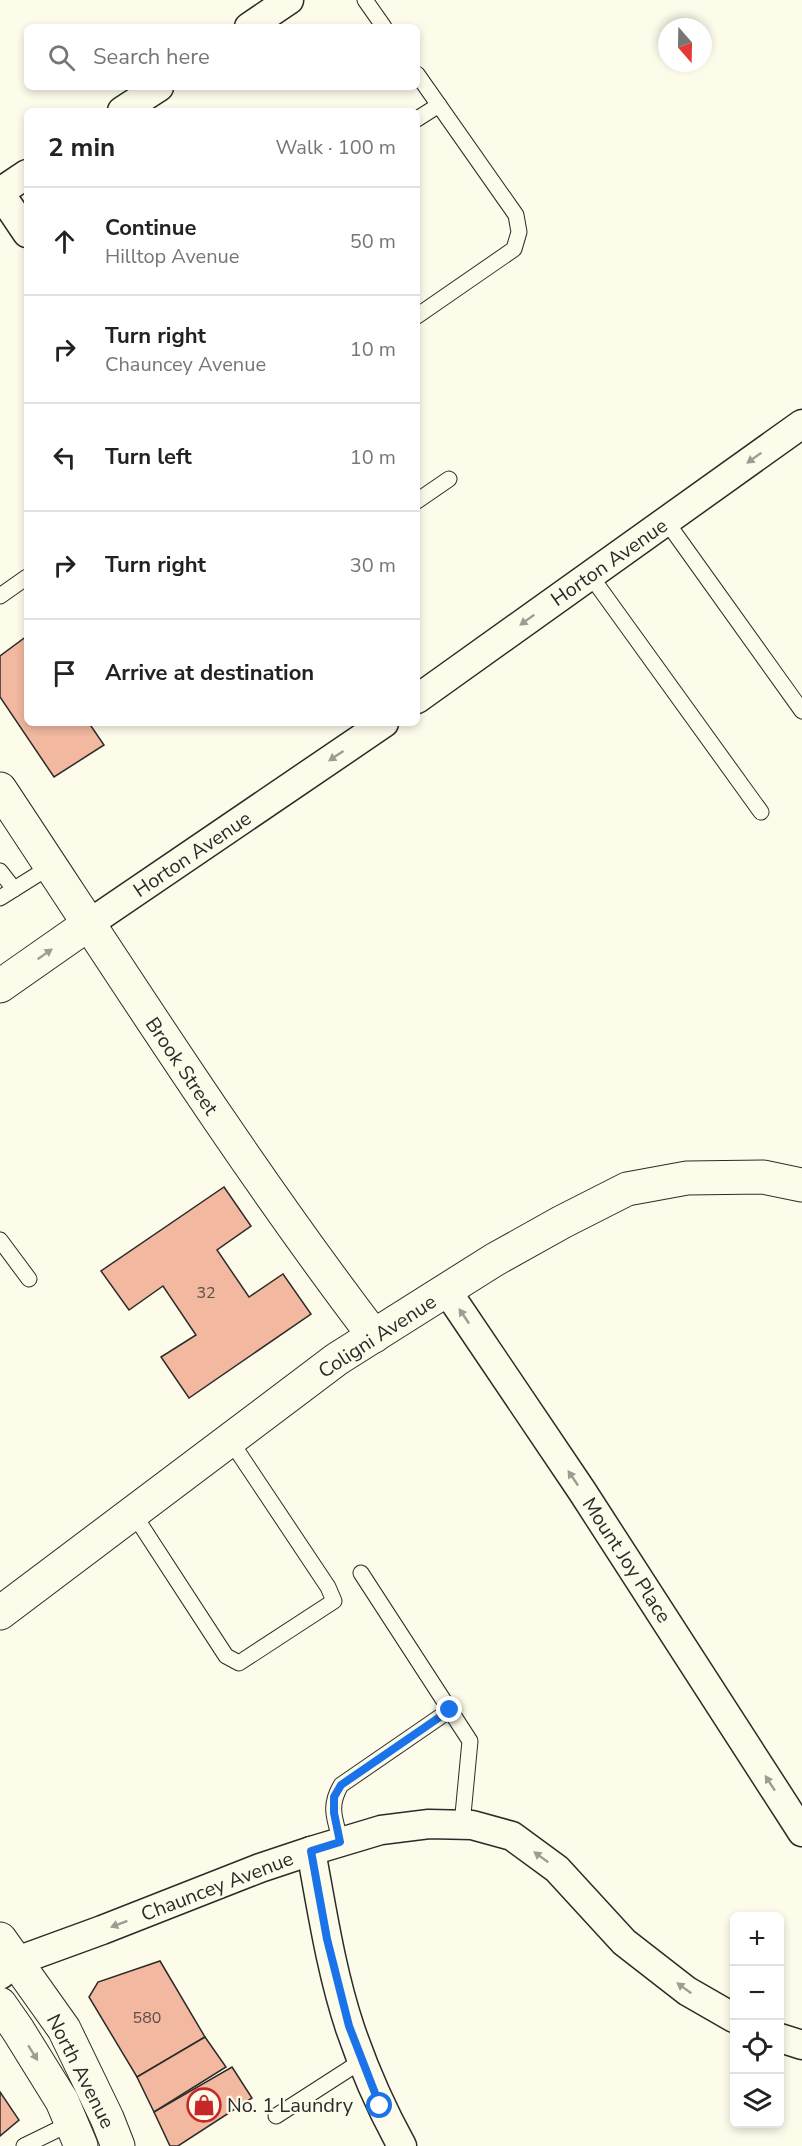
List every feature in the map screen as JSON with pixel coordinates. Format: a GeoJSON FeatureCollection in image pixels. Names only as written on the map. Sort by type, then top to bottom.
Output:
{"type":"FeatureCollection","features":[{"type":"Feature","properties":{"kind":"street"},"geometry":{"type":"LineString","coordinates":[[253,24],[289,0]]}},
{"type":"Feature","properties":{"kind":"street"},"geometry":{"type":"LineString","coordinates":[[127,108],[154,90]]}},
{"type":"Feature","properties":{"kind":"street"},"geometry":{"type":"LineString","coordinates":[[24,176],[0,193],[24,229]]}},
{"type":"Feature","properties":{"kind":"street","name":"Horton Avenue"},"geometry":{"type":"LineString","coordinates":[[420,697],[802,424]]}},
{"type":"Feature","properties":{"kind":"street","name":"Horton Avenue"},"geometry":{"type":"LineString","coordinates":[[0,986],[371,727]]}},
{"type":"Feature","properties":{"kind":"street","name":"Brook Street"},"geometry":{"type":"LineString","coordinates":[[0,789],[90,923],[157,1031],[325,1271],[374,1336]]}},
{"type":"Feature","properties":{"kind":"street","name":"Coligni Avenue"},"geometry":{"type":"LineString","coordinates":[[0,1613],[336,1359],[504,1254],[627,1189],[687,1178],[763,1177],[802,1185]]}},
{"type":"Feature","properties":{"kind":"street","name":"Mount Joy Place"},"geometry":{"type":"LineString","coordinates":[[447,1291],[582,1491],[802,1832]]}},
{"type":"Feature","properties":{"kind":"street","name":"Chauncey Avenue"},"geometry":{"type":"LineString","coordinates":[[6,1959],[102,1930],[260,1868],[340,1842],[393,1829],[429,1824],[472,1825],[512,1836],[557,1869],[624,1942],[687,1991],[730,2015]]}},
{"type":"Feature","properties":{"kind":"street"},"geometry":{"type":"LineString","coordinates":[[311,1851],[327,1939],[349,2026],[380,2106],[402,2146]]}},
{"type":"Feature","properties":{"kind":"street","name":"North Avenue"},"geometry":{"type":"LineString","coordinates":[[6,1959],[64,2029],[118,2146]]}},
{"type":"Feature","properties":{"kind":"street","name":"North Avenue"},"geometry":{"type":"LineString","coordinates":[[0,2004],[62,2101],[76,2135]]}},
{"type":"Feature","properties":{"kind":"street"},"geometry":{"type":"LineString","coordinates":[[784,2039],[802,2045]]}},
{"type":"Feature","properties":{"kind":"lane"},"geometry":{"type":"LineString","coordinates":[[365,0],[382,24]]}},
{"type":"Feature","properties":{"kind":"lane"},"geometry":{"type":"LineString","coordinates":[[420,78],[516,215],[519,232],[514,249],[420,314]]}},
{"type":"Feature","properties":{"kind":"lane"},"geometry":{"type":"LineString","coordinates":[[420,117],[439,105]]}},
{"type":"Feature","properties":{"kind":"lane"},"geometry":{"type":"LineString","coordinates":[[420,499],[449,479]]}},
{"type":"Feature","properties":{"kind":"lane"},"geometry":{"type":"LineString","coordinates":[[666,521],[802,711]]}},
{"type":"Feature","properties":{"kind":"lane"},"geometry":{"type":"LineString","coordinates":[[590,575],[761,812]]}},
{"type":"Feature","properties":{"kind":"lane"},"geometry":{"type":"LineString","coordinates":[[0,596],[24,580]]}},
{"type":"Feature","properties":{"kind":"lane"},"geometry":{"type":"LineString","coordinates":[[0,898],[51,866]]}},
{"type":"Feature","properties":{"kind":"lane"},"geometry":{"type":"LineString","coordinates":[[0,871],[14,889]]}},
{"type":"Feature","properties":{"kind":"lane"},"geometry":{"type":"LineString","coordinates":[[0,1240],[29,1279]]}},
{"type":"Feature","properties":{"kind":"lane"},"geometry":{"type":"LineString","coordinates":[[133,1513],[226,1656],[239,1663],[334,1601],[328,1587],[230,1440]]}},
{"type":"Feature","properties":{"kind":"lane"},"geometry":{"type":"LineString","coordinates":[[362,1574],[470,1741],[462,1825]]}},
{"type":"Feature","properties":{"kind":"lane"},"geometry":{"type":"LineString","coordinates":[[340,1842],[334,1813],[334,1797],[341,1785],[450,1710]]}},
{"type":"Feature","properties":{"kind":"lane"},"geometry":{"type":"LineString","coordinates":[[276,2116],[363,2060]]}},
{"type":"Feature","properties":{"kind":"lane"},"geometry":{"type":"LineString","coordinates":[[24,2146],[76,2135]]}},
{"type":"Feature","properties":{"kind":"building"},"geometry":{"type":"Polygon","coordinates":[[[24,638],[24,726],[91,726],[104,745],[54,777],[0,697],[0,656],[24,638]]]}},
{"type":"Feature","properties":{"kind":"building"},"geometry":{"type":"Polygon","coordinates":[[[224,1187],[251,1226],[217,1250],[249,1297],[283,1274],[311,1314],[189,1398],[161,1357],[196,1335],[163,1286],[129,1310],[101,1271],[224,1187]]]}},
{"type":"Feature","properties":{"kind":"building"},"geometry":{"type":"Polygon","coordinates":[[[160,1961],[205,2037],[137,2077],[89,1997],[98,1982],[160,1961]]]}},
{"type":"Feature","properties":{"kind":"building"},"geometry":{"type":"Polygon","coordinates":[[[205,2037],[226,2067],[154,2112],[137,2077],[205,2037]]]}},
{"type":"Feature","properties":{"kind":"building","name":"No. 1 Laundry"},"geometry":{"type":"Polygon","coordinates":[[[232,2067],[252,2098],[178,2146],[170,2146],[154,2112],[232,2067]]]}},
{"type":"Feature","properties":{"kind":"building"},"geometry":{"type":"Polygon","coordinates":[[[0,2092],[19,2120],[0,2136],[0,2092]]]}},
{"type":"Feature","properties":{"kind":"place","name":"No. 1 Laundry"},"geometry":{"type":"Point","coordinates":[204,2105]}},
{"type":"Feature","properties":{"kind":"route"},"geometry":{"type":"LineString","coordinates":[[380,2106],[349,2026],[327,1939],[311,1851],[340,1842],[334,1813],[334,1797],[341,1785],[450,1710]]}}]}
